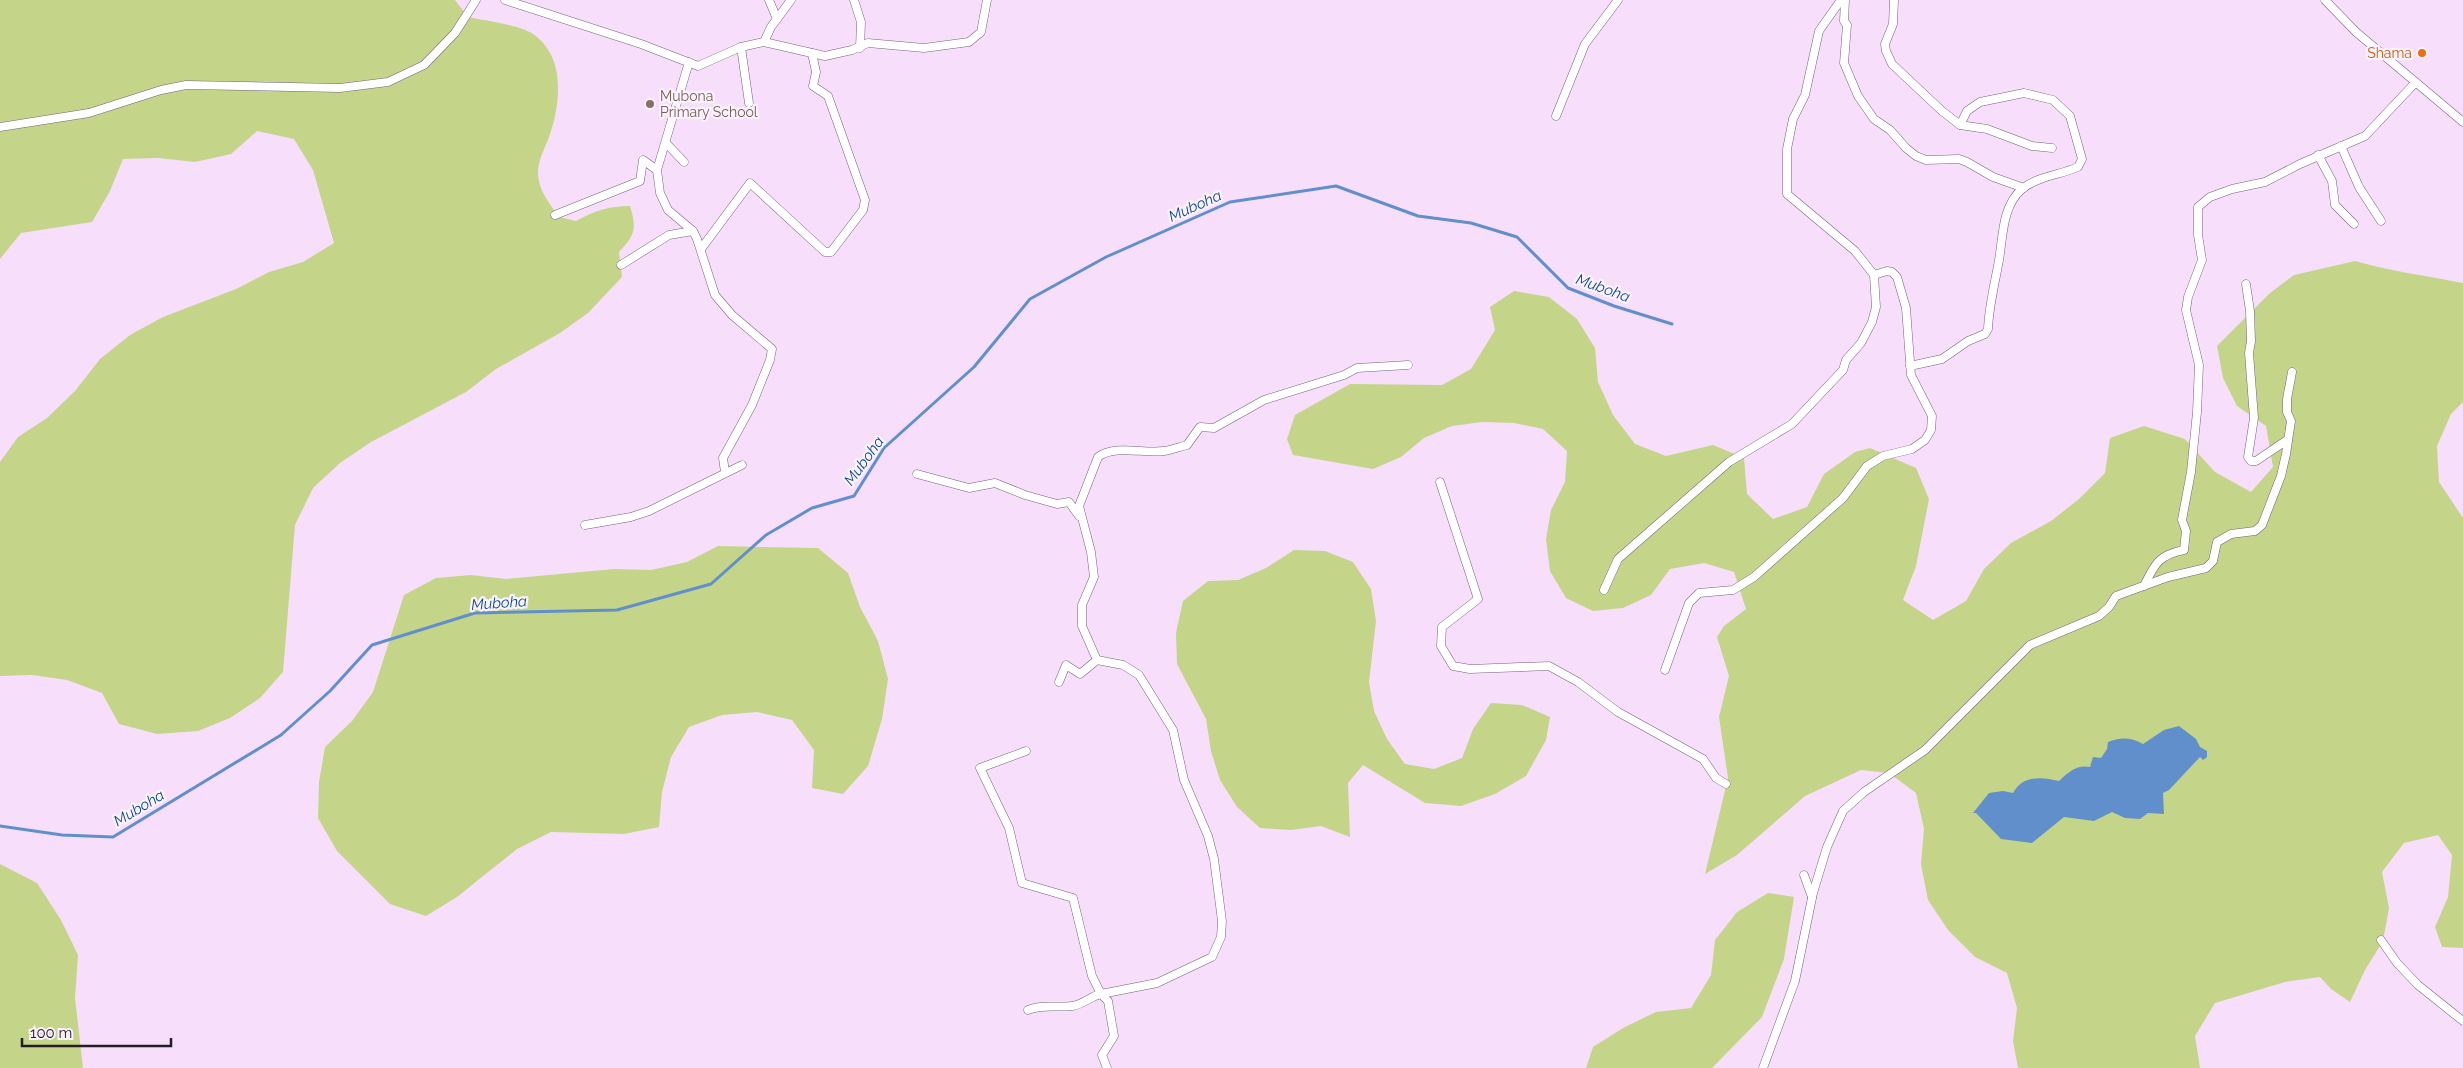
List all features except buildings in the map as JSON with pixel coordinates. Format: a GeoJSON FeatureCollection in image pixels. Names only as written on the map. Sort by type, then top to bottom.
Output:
{"type":"FeatureCollection","features":[{"type":"Feature","properties":{"kind":"street"},"geometry":{"type":"LineString","coordinates":[[0,127],[89,113],[186,84],[340,88],[388,82],[424,65],[455,33],[476,0]]}},
{"type":"Feature","properties":{"kind":"street"},"geometry":{"type":"LineString","coordinates":[[505,0],[641,44],[693,65],[703,64],[741,47],[764,42],[812,54],[829,56],[860,48],[868,43],[924,48],[969,42],[981,32],[987,0]]}},
{"type":"Feature","properties":{"kind":"street"},"geometry":{"type":"LineString","coordinates":[[769,0],[777,19]]}},
{"type":"Feature","properties":{"kind":"street"},"geometry":{"type":"LineString","coordinates":[[764,42],[777,19],[791,0]]}},
{"type":"Feature","properties":{"kind":"street"},"geometry":{"type":"LineString","coordinates":[[854,0],[861,22],[860,48]]}},
{"type":"Feature","properties":{"kind":"street"},"geometry":{"type":"LineString","coordinates":[[1556,116],[1585,44],[1618,0]]}},
{"type":"Feature","properties":{"kind":"street"},"geometry":{"type":"LineString","coordinates":[[1843,0],[1844,21],[1847,26],[1844,63],[1858,96],[1874,119],[1890,130],[1916,156],[1926,160],[1959,159],[1993,177],[2024,188]]}},
{"type":"Feature","properties":{"kind":"street"},"geometry":{"type":"LineString","coordinates":[[1604,590],[1618,559],[1730,462],[1792,424],[1843,370],[1846,360],[1861,343],[1872,322],[1876,307],[1874,275],[1855,251],[1787,194],[1787,149],[1793,119],[1805,95],[1819,30],[1843,0]]}},
{"type":"Feature","properties":{"kind":"street"},"geometry":{"type":"LineString","coordinates":[[1894,0],[1893,24],[1885,44],[1889,58],[1899,71],[1924,92],[1942,111],[1960,124],[1987,129],[2032,146],[2052,148]]}},
{"type":"Feature","properties":{"kind":"street"},"geometry":{"type":"LineString","coordinates":[[2325,0],[2356,32],[2463,122]]}},
{"type":"Feature","properties":{"kind":"street"},"geometry":{"type":"LineString","coordinates":[[741,47],[748,103]]}},
{"type":"Feature","properties":{"kind":"street"},"geometry":{"type":"LineString","coordinates":[[701,249],[750,183],[825,252],[831,252],[863,210],[865,200],[845,151],[828,96],[813,86],[816,72],[812,54]]}},
{"type":"Feature","properties":{"kind":"street"},"geometry":{"type":"LineString","coordinates":[[689,62],[657,170],[660,193],[668,210],[693,231],[701,249],[715,295],[732,315],[772,349],[770,360],[752,405],[723,458],[725,472]]}},
{"type":"Feature","properties":{"kind":"street"},"geometry":{"type":"LineString","coordinates":[[2144,586],[2158,560],[2165,555],[2184,550],[2187,542],[2182,520],[2194,446],[2198,365],[2186,310],[2188,297],[2202,260],[2198,235],[2198,207],[2210,197],[2232,189],[2265,182],[2318,155],[2365,136],[2416,83]]}},
{"type":"Feature","properties":{"kind":"street"},"geometry":{"type":"LineString","coordinates":[[1910,366],[1942,359],[1968,341],[1985,334],[2007,216],[2015,196],[2024,188],[2049,176],[2078,167],[2082,159],[2070,116],[2053,100],[2024,93],[2005,95],[1974,104],[1960,124]]}},
{"type":"Feature","properties":{"kind":"street"},"geometry":{"type":"LineString","coordinates":[[666,143],[684,162]]}},
{"type":"Feature","properties":{"kind":"street"},"geometry":{"type":"LineString","coordinates":[[2342,146],[2359,187],[2381,221]]}},
{"type":"Feature","properties":{"kind":"street"},"geometry":{"type":"LineString","coordinates":[[2318,155],[2332,181],[2335,205],[2354,224]]}},
{"type":"Feature","properties":{"kind":"street"},"geometry":{"type":"LineString","coordinates":[[555,215],[640,181],[643,160],[657,170]]}},
{"type":"Feature","properties":{"kind":"street"},"geometry":{"type":"LineString","coordinates":[[621,265],[669,235],[693,231]]}},
{"type":"Feature","properties":{"kind":"street"},"geometry":{"type":"LineString","coordinates":[[1665,670],[1689,603],[1699,593],[1733,590],[1754,577],[1844,498],[1867,466],[1883,456],[1912,448],[1925,440],[1931,430],[1932,416],[1926,401],[1914,383],[1910,366],[1906,308],[1897,277],[1892,272],[1887,271],[1874,275]]}},
{"type":"Feature","properties":{"kind":"street"},"geometry":{"type":"LineString","coordinates":[[2246,284],[2250,310],[2251,341],[2249,353],[2254,418],[2248,458],[2251,461],[2256,461],[2278,448],[2287,440]]}},
{"type":"Feature","properties":{"kind":"street"},"geometry":{"type":"LineString","coordinates":[[1097,660],[1082,626],[1082,606],[1094,577],[1085,524],[1079,506],[1098,457],[1103,453],[1144,450],[1162,452],[1187,445],[1200,427],[1214,428],[1264,400],[1344,375],[1356,368],[1408,365]]}},
{"type":"Feature","properties":{"kind":"street"},"geometry":{"type":"LineString","coordinates":[[1764,1068],[1795,981],[1812,897],[1827,847],[1844,812],[1864,792],[1925,750],[2030,645],[2098,616],[2109,607],[2116,596],[2206,568],[2213,561],[2217,542],[2231,534],[2255,531],[2262,525],[2281,476],[2286,454],[2291,421],[2287,412],[2287,399],[2292,372]]}},
{"type":"Feature","properties":{"kind":"street"},"geometry":{"type":"LineString","coordinates":[[585,525],[631,517],[649,511],[742,465]]}},
{"type":"Feature","properties":{"kind":"street"},"geometry":{"type":"LineString","coordinates":[[917,474],[969,488],[995,483],[1025,495],[1057,504],[1069,502],[1085,524]]}},
{"type":"Feature","properties":{"kind":"street"},"geometry":{"type":"LineString","coordinates":[[1440,482],[1478,599],[1442,627],[1440,646],[1453,666],[1470,669],[1549,666],[1578,682],[1618,712],[1703,759],[1716,778],[1726,784]]}},
{"type":"Feature","properties":{"kind":"street"},"geometry":{"type":"LineString","coordinates":[[1059,682],[1066,664],[1080,674],[1097,660]]}},
{"type":"Feature","properties":{"kind":"street"},"geometry":{"type":"LineString","coordinates":[[1028,1010],[1039,1006],[1074,1006],[1091,996],[1157,983],[1212,957],[1221,937],[1222,921],[1212,852],[1208,836],[1184,780],[1173,730],[1139,675],[1123,665],[1097,660]]}},
{"type":"Feature","properties":{"kind":"street"},"geometry":{"type":"LineString","coordinates":[[1026,751],[980,768],[1009,828],[1022,883],[1073,898],[1079,929],[1092,976],[1101,994],[1108,1001],[1114,1036],[1102,1055],[1107,1068]]}},
{"type":"Feature","properties":{"kind":"street"},"geometry":{"type":"LineString","coordinates":[[1804,876],[1812,897]]}},
{"type":"Feature","properties":{"kind":"street"},"geometry":{"type":"LineString","coordinates":[[2381,940],[2397,963],[2418,984],[2463,1021]]}},
{"type":"Feature","properties":{"kind":"green space"},"geometry":{"type":"Polygon","coordinates":[[[0,0],[455,0],[468,17],[514,26],[531,33],[546,47],[553,58],[558,84],[558,98],[553,125],[540,159],[538,173],[542,191],[559,217],[576,221],[602,210],[630,206],[634,226],[631,236],[619,252],[622,277],[588,313],[560,333],[496,369],[466,392],[371,442],[340,463],[313,488],[295,525],[283,672],[260,698],[230,718],[198,731],[157,734],[119,724],[102,693],[67,680],[32,675],[0,676],[0,462],[18,437],[47,418],[75,391],[100,359],[130,335],[163,317],[236,289],[269,272],[303,262],[334,243],[313,170],[294,139],[257,131],[231,154],[195,162],[158,158],[123,159],[110,191],[92,222],[21,233],[0,259],[0,0]]]}},
{"type":"Feature","properties":{"kind":"green space"},"geometry":{"type":"Polygon","coordinates":[[[2355,261],[2395,271],[2463,283],[2463,402],[2451,414],[2437,446],[2439,482],[2463,518],[2463,948],[2442,947],[2435,927],[2448,897],[2452,855],[2438,835],[2404,843],[2382,872],[2389,908],[2383,941],[2365,970],[2350,1002],[2331,989],[2320,977],[2285,982],[2215,1003],[2195,1036],[2200,1068],[2018,1068],[2013,1041],[2017,1008],[2007,973],[1975,957],[1948,930],[1928,900],[1921,864],[1924,829],[1916,793],[1889,773],[1861,770],[1805,796],[1737,855],[1705,874],[1728,778],[1719,717],[1729,676],[1717,637],[1724,626],[1746,609],[1734,572],[1704,563],[1670,569],[1651,595],[1623,608],[1593,611],[1566,598],[1550,571],[1546,539],[1551,510],[1565,482],[1567,451],[1543,429],[1514,423],[1482,422],[1452,426],[1424,438],[1401,457],[1373,469],[1293,455],[1287,439],[1295,415],[1350,384],[1442,385],[1471,369],[1495,330],[1490,307],[1514,291],[1549,297],[1577,319],[1595,348],[1598,382],[1613,415],[1635,444],[1666,456],[1713,445],[1744,458],[1747,494],[1773,519],[1807,507],[1824,474],[1855,452],[1870,448],[1916,468],[1929,499],[1916,566],[1903,600],[1933,620],[1966,601],[1984,569],[2011,543],[2051,521],[2079,499],[2105,473],[2110,438],[2144,426],[2185,439],[2215,472],[2251,492],[2273,467],[2266,426],[2237,406],[2223,378],[2217,346],[2270,293],[2294,275],[2355,261]]]}},
{"type":"Feature","properties":{"kind":"green space"},"geometry":{"type":"Polygon","coordinates":[[[718,546],[818,548],[848,573],[860,607],[878,641],[888,679],[882,719],[868,766],[843,794],[812,788],[814,750],[792,720],[757,712],[722,715],[689,727],[671,757],[662,792],[659,827],[624,834],[551,832],[517,849],[457,897],[426,916],[390,904],[337,851],[318,818],[319,782],[325,747],[352,721],[373,692],[404,595],[436,578],[471,575],[506,579],[614,569],[651,570],[687,562],[718,546]]]}},
{"type":"Feature","properties":{"kind":"green space"},"geometry":{"type":"Polygon","coordinates":[[[1294,550],[1325,551],[1353,562],[1371,589],[1376,621],[1369,682],[1374,711],[1387,739],[1405,764],[1434,769],[1462,758],[1473,729],[1491,703],[1522,705],[1550,717],[1546,740],[1526,776],[1495,794],[1461,806],[1425,803],[1363,765],[1348,783],[1350,837],[1321,826],[1291,830],[1260,828],[1237,807],[1220,780],[1211,751],[1206,719],[1177,664],[1176,633],[1183,601],[1208,581],[1238,580],[1266,568],[1294,550]]]}},
{"type":"Feature","properties":{"kind":"green space"},"geometry":{"type":"Polygon","coordinates":[[[0,864],[37,883],[61,920],[78,955],[75,998],[83,1068],[0,1068],[0,864]]]}},
{"type":"Feature","properties":{"kind":"green space"},"geometry":{"type":"Polygon","coordinates":[[[1768,893],[1794,897],[1784,959],[1762,1017],[1712,1068],[1586,1068],[1593,1047],[1623,1028],[1656,1012],[1691,1008],[1711,975],[1715,940],[1737,912],[1768,893]]]}},
{"type":"Feature","properties":{"kind":"water"},"geometry":{"type":"Polygon","coordinates":[[[2179,726],[2196,739],[2200,747],[2207,751],[2207,757],[2203,760],[2200,757],[2169,790],[2163,793],[2164,814],[2148,813],[2140,819],[2125,818],[2112,812],[2094,821],[2064,817],[2032,843],[2001,839],[1976,813],[1973,813],[1989,793],[2003,791],[2013,793],[2017,787],[2027,780],[2039,778],[2059,781],[2077,768],[2090,767],[2093,757],[2101,758],[2107,749],[2108,742],[2126,739],[2143,744],[2164,730],[2179,726]]]}},
{"type":"Feature","properties":{"kind":"waterway","name":"Muboha"},"geometry":{"type":"LineString","coordinates":[[0,826],[62,835],[113,837],[281,735],[330,691],[372,645],[475,613],[617,610],[711,584],[766,535],[812,508],[854,496],[884,448],[974,367],[1030,299],[1106,257],[1230,202],[1336,186],[1418,216],[1471,223],[1517,237],[1568,288],[1614,306],[1672,324]]}},
{"type":"Feature","properties":{"kind":"place","name":"Shama"},"geometry":{"type":"Point","coordinates":[2422,53]}},
{"type":"Feature","properties":{"kind":"place","name":"Mubona Primary School"},"geometry":{"type":"Point","coordinates":[650,104]}}]}
